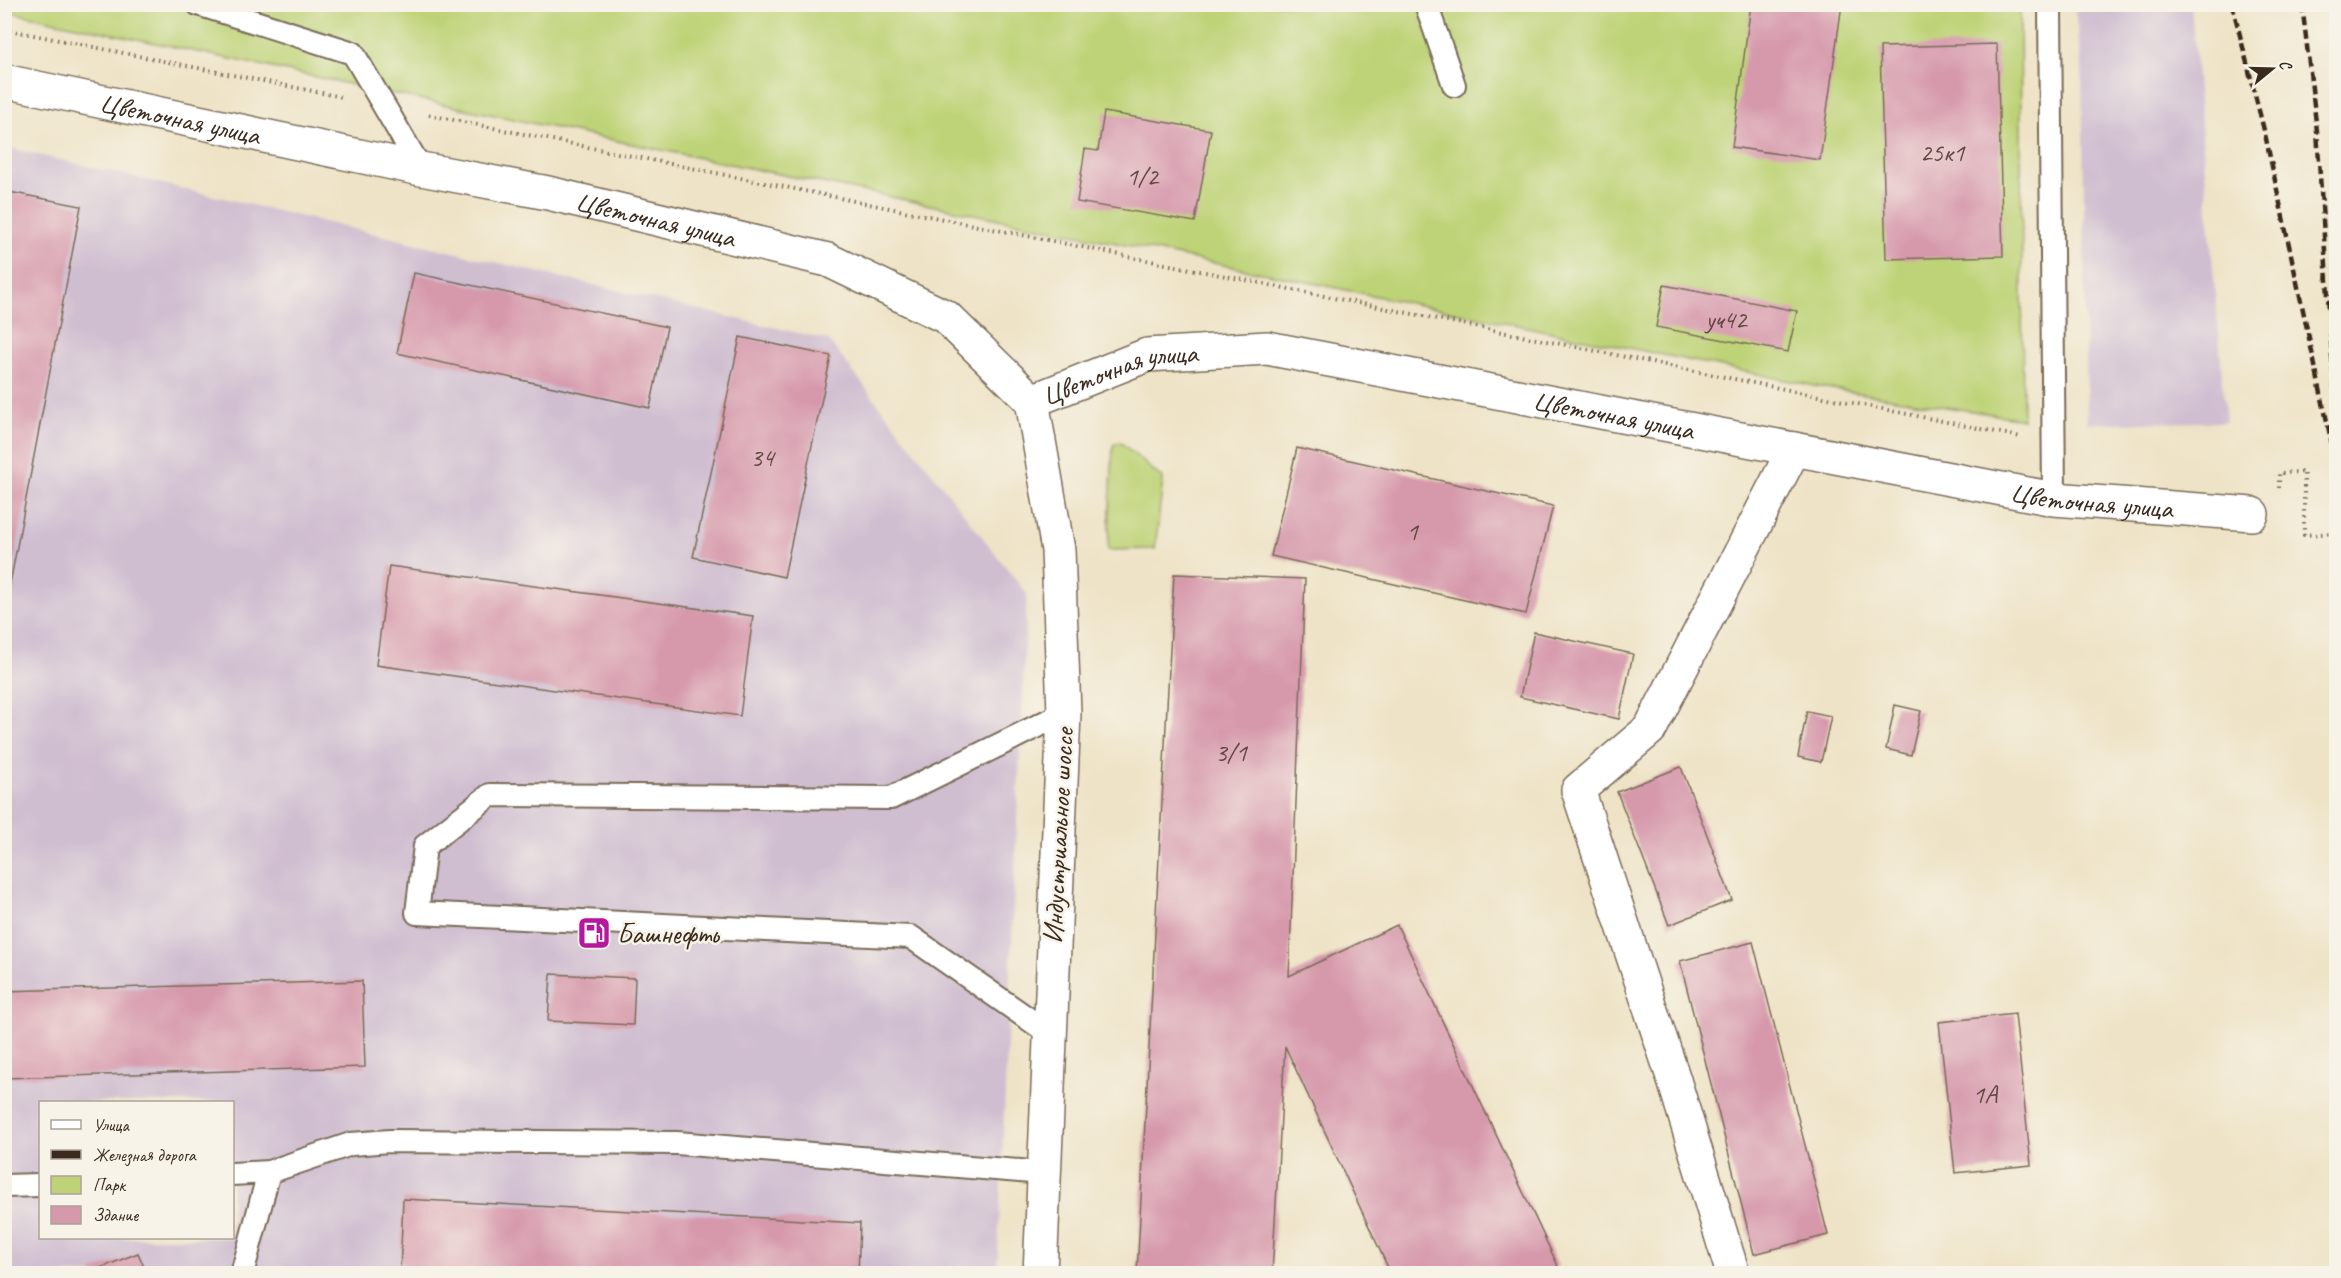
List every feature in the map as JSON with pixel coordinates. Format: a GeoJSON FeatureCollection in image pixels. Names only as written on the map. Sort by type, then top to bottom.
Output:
{"type":"FeatureCollection","features":[{"type":"Feature","properties":{"kind":"street","name":"Цветочная улица"},"geometry":{"type":"LineString","coordinates":[[4,81],[421,169],[548,193],[828,260],[945,317],[1032,401],[1147,356],[1267,348],[2054,499],[2252,514]]}},
{"type":"Feature","properties":{"kind":"street","name":"Индустриальное шоссе"},"geometry":{"type":"LineString","coordinates":[[1032,401],[1058,549],[1064,713],[1040,1274]]}},
{"type":"Feature","properties":{"kind":"street"},"geometry":{"type":"LineString","coordinates":[[1733,1274],[1671,1069],[1578,790],[1650,729],[1794,449]]}},
{"type":"Feature","properties":{"kind":"lane"},"geometry":{"type":"LineString","coordinates":[[198,4],[353,53],[421,169]]}},
{"type":"Feature","properties":{"kind":"lane"},"geometry":{"type":"LineString","coordinates":[[1426,4],[1454,85]]}},
{"type":"Feature","properties":{"kind":"lane"},"geometry":{"type":"LineString","coordinates":[[2050,4],[2054,499]]}},
{"type":"Feature","properties":{"kind":"lane"},"geometry":{"type":"LineString","coordinates":[[1050,1034],[911,937],[417,913],[425,846],[490,795],[891,798],[1064,713]]}},
{"type":"Feature","properties":{"kind":"lane"},"geometry":{"type":"LineString","coordinates":[[234,1174],[269,1172],[351,1144],[390,1141],[677,1143],[1044,1173]]}},
{"type":"Feature","properties":{"kind":"lane"},"geometry":{"type":"LineString","coordinates":[[242,1274],[269,1172]]}},
{"type":"Feature","properties":{"kind":"lane"},"geometry":{"type":"LineString","coordinates":[[4,1186],[39,1185]]}},
{"type":"Feature","properties":{"kind":"path"},"geometry":{"type":"LineString","coordinates":[[4,29],[2054,444]]}},
{"type":"Feature","properties":{"kind":"path"},"geometry":{"type":"LineString","coordinates":[[2252,514],[2280,514],[2279,473],[2304,472],[2304,535],[2337,533]]}},
{"type":"Feature","properties":{"kind":"shaded area"},"geometry":{"type":"Polygon","coordinates":[[[2074,5],[2191,5],[2226,422],[2087,423],[2082,63],[2074,5]]]}},
{"type":"Feature","properties":{"kind":"shaded area"},"geometry":{"type":"Polygon","coordinates":[[[5,147],[828,340],[1027,594],[997,1273],[5,1274],[5,147]]]}},
{"type":"Feature","properties":{"kind":"green space"},"geometry":{"type":"Polygon","coordinates":[[[5,4],[2020,5],[2023,419],[1820,387],[583,134],[5,11],[5,4]]]}},
{"type":"Feature","properties":{"kind":"green space"},"geometry":{"type":"Polygon","coordinates":[[[1120,442],[1163,479],[1155,549],[1108,550],[1113,445],[1120,442]]]}},
{"type":"Feature","properties":{"kind":"building"},"geometry":{"type":"Polygon","coordinates":[[[1751,4],[1842,4],[1820,160],[1732,147],[1751,4]]]}},
{"type":"Feature","properties":{"kind":"building"},"geometry":{"type":"Polygon","coordinates":[[[1997,44],[2003,256],[1886,259],[1880,47],[1997,44]]]}},
{"type":"Feature","properties":{"kind":"building"},"geometry":{"type":"Polygon","coordinates":[[[1104,112],[1211,130],[1195,222],[1077,202],[1085,149],[1098,151],[1104,112]]]}},
{"type":"Feature","properties":{"kind":"building"},"geometry":{"type":"Polygon","coordinates":[[[4,191],[81,206],[6,605],[4,605],[4,191]]]}},
{"type":"Feature","properties":{"kind":"building"},"geometry":{"type":"Polygon","coordinates":[[[414,273],[667,327],[650,408],[397,353],[414,273]]]}},
{"type":"Feature","properties":{"kind":"building"},"geometry":{"type":"Polygon","coordinates":[[[1664,285],[1797,311],[1788,352],[1656,327],[1664,285]]]}},
{"type":"Feature","properties":{"kind":"building"},"geometry":{"type":"Polygon","coordinates":[[[740,337],[831,356],[784,577],[693,557],[740,337]]]}},
{"type":"Feature","properties":{"kind":"building"},"geometry":{"type":"Polygon","coordinates":[[[1297,448],[1553,506],[1526,614],[1271,556],[1297,448]]]}},
{"type":"Feature","properties":{"kind":"building"},"geometry":{"type":"Polygon","coordinates":[[[389,566],[753,616],[740,716],[376,665],[389,566]]]}},
{"type":"Feature","properties":{"kind":"building"},"geometry":{"type":"Polygon","coordinates":[[[1174,574],[1305,579],[1289,976],[1397,925],[1558,1266],[1542,1274],[1391,1274],[1285,1046],[1272,1274],[1137,1274],[1174,574]]]}},
{"type":"Feature","properties":{"kind":"building"},"geometry":{"type":"Polygon","coordinates":[[[1534,632],[1633,654],[1619,719],[1520,697],[1534,632]]]}},
{"type":"Feature","properties":{"kind":"building"},"geometry":{"type":"Polygon","coordinates":[[[1895,705],[1921,711],[1911,755],[1886,749],[1895,705]]]}},
{"type":"Feature","properties":{"kind":"building"},"geometry":{"type":"Polygon","coordinates":[[[1807,711],[1831,716],[1821,762],[1798,757],[1807,711]]]}},
{"type":"Feature","properties":{"kind":"building"},"geometry":{"type":"Polygon","coordinates":[[[1681,767],[1732,900],[1669,925],[1617,792],[1681,767]]]}},
{"type":"Feature","properties":{"kind":"building"},"geometry":{"type":"Polygon","coordinates":[[[1753,942],[1828,1235],[1754,1254],[1680,961],[1753,942]]]}},
{"type":"Feature","properties":{"kind":"building"},"geometry":{"type":"Polygon","coordinates":[[[551,974],[635,978],[633,1025],[548,1021],[551,974]]]}},
{"type":"Feature","properties":{"kind":"building"},"geometry":{"type":"Polygon","coordinates":[[[362,981],[365,1067],[4,1078],[4,991],[362,981]]]}},
{"type":"Feature","properties":{"kind":"building"},"geometry":{"type":"Polygon","coordinates":[[[2015,1014],[2031,1165],[1955,1173],[1939,1022],[2015,1014]]]}},
{"type":"Feature","properties":{"kind":"building"},"geometry":{"type":"Polygon","coordinates":[[[403,1199],[860,1223],[858,1274],[400,1274],[403,1199]]]}},
{"type":"Feature","properties":{"kind":"building"},"geometry":{"type":"Polygon","coordinates":[[[138,1253],[147,1274],[88,1274],[88,1273],[138,1253]]]}},
{"type":"Feature","properties":{"kind":"railway"},"geometry":{"type":"LineString","coordinates":[[2232,4],[2265,134],[2336,463]]}},
{"type":"Feature","properties":{"kind":"railway"},"geometry":{"type":"LineString","coordinates":[[2302,4],[2317,131],[2336,415]]}},
{"type":"Feature","properties":{"kind":"place","name":"Башнефть"},"geometry":{"type":"Point","coordinates":[594,933]}}]}
